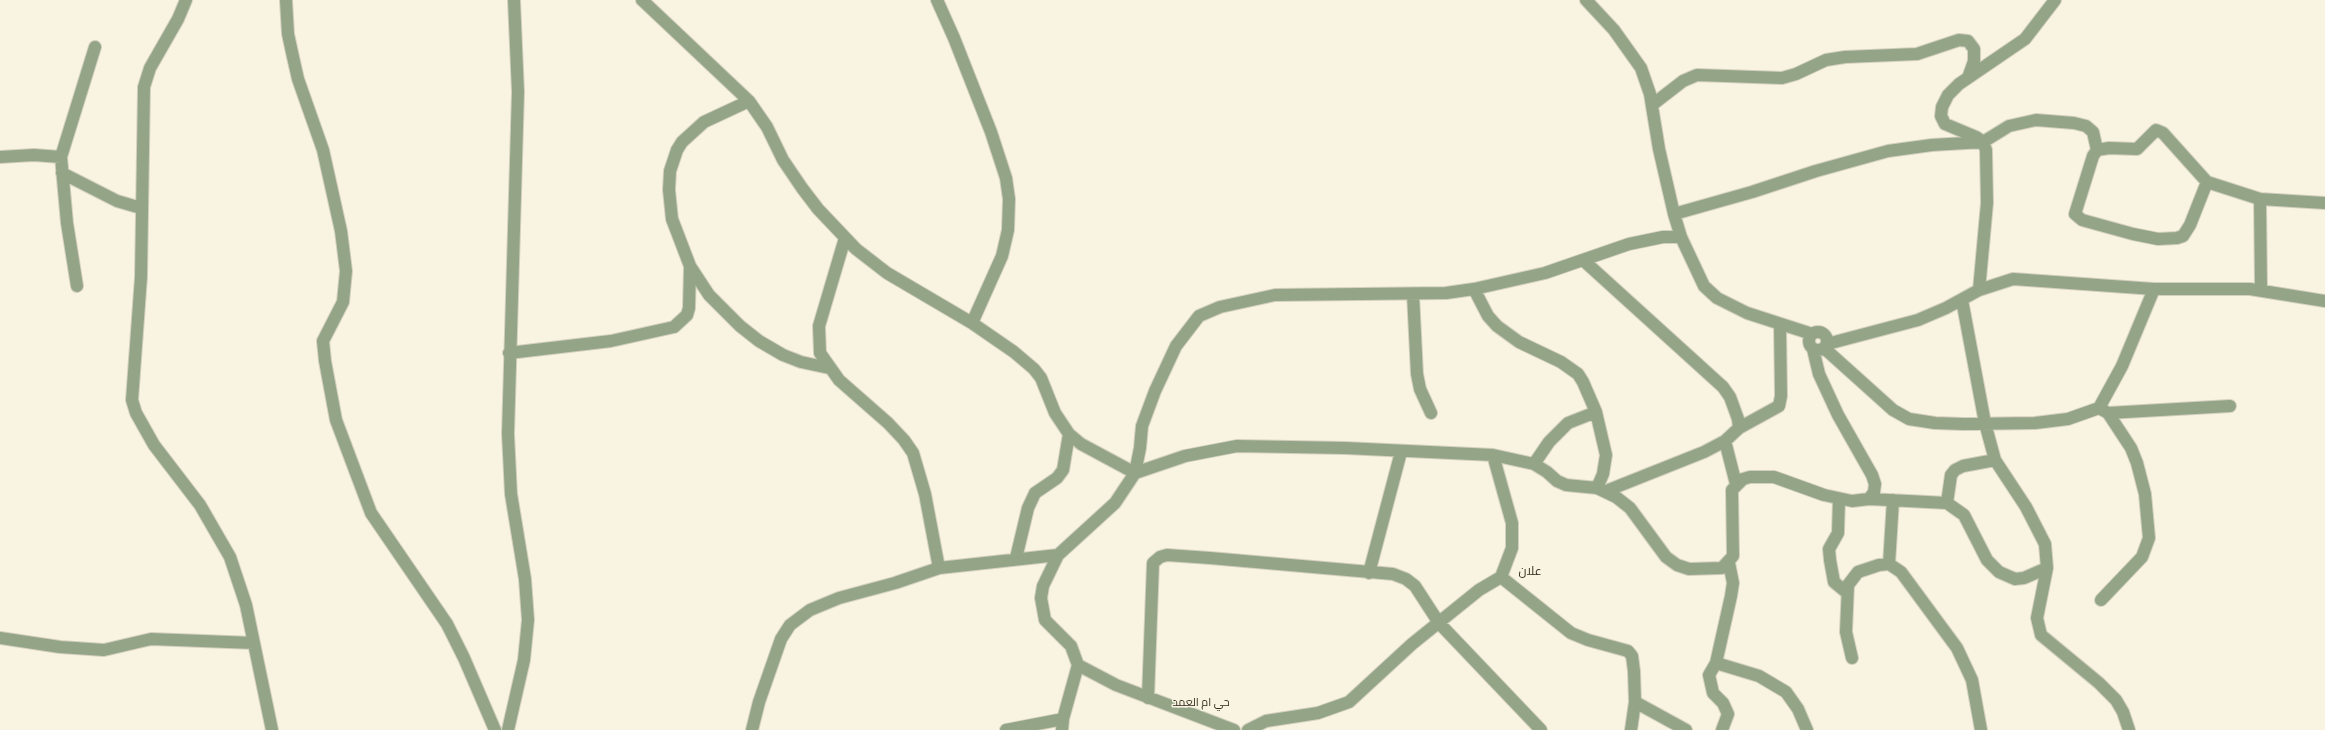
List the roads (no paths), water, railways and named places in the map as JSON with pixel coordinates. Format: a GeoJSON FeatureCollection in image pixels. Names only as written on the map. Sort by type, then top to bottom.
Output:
{"type":"FeatureCollection","features":[{"type":"Feature","properties":{"kind":"street"},"geometry":{"type":"LineString","coordinates":[[186,0],[178,19],[150,68],[144,87],[141,277],[132,400],[136,413],[154,445],[200,505],[222,540],[241,586],[272,730]]}},
{"type":"Feature","properties":{"kind":"street"},"geometry":{"type":"LineString","coordinates":[[286,0],[288,34],[293,57],[298,79],[323,150],[341,231],[346,271],[343,302],[323,341],[324,362],[336,420],[371,513],[447,624],[464,658],[495,730]]}},
{"type":"Feature","properties":{"kind":"street"},"geometry":{"type":"LineString","coordinates":[[508,730],[524,660],[528,620],[510,477],[508,434],[509,353],[515,238],[514,167],[518,92],[514,0]]}},
{"type":"Feature","properties":{"kind":"street"},"geometry":{"type":"LineString","coordinates":[[642,0],[749,101],[767,128],[788,168],[818,209],[845,238],[868,260],[887,273],[972,323],[1014,352],[1034,369],[1040,378],[1060,422],[1069,434],[1081,444],[1135,473],[1179,457],[1218,448],[1237,446],[1345,448],[1401,452],[1493,455],[1534,464],[1547,472],[1558,482],[1566,485],[1601,489],[1688,460],[1725,441],[1739,428],[1779,406],[1781,396],[1780,325]]}},
{"type":"Feature","properties":{"kind":"street"},"geometry":{"type":"LineString","coordinates":[[937,0],[992,132],[1006,178],[1009,199],[1009,225],[1002,256],[972,323]]}},
{"type":"Feature","properties":{"kind":"street"},"geometry":{"type":"LineString","coordinates":[[1586,0],[1614,30],[1632,53],[1645,79],[1652,105],[1659,149],[1674,214],[1681,237],[1698,276],[1710,293],[1747,313],[1820,342],[1901,416],[1935,423],[2035,423],[2103,411],[2230,406]]}},
{"type":"Feature","properties":{"kind":"street"},"geometry":{"type":"LineString","coordinates":[[1979,290],[1987,203],[1986,150],[1983,142],[1970,133],[1947,125],[1941,116],[1942,107],[1948,95],[1968,78],[2018,45],[2055,0]]}},
{"type":"Feature","properties":{"kind":"street"},"geometry":{"type":"LineString","coordinates":[[1652,105],[1683,80],[1696,75],[1782,78],[1796,74],[1826,60],[1845,57],[1917,54],[1959,40],[1968,41],[1974,49],[1974,62],[1968,78]]}},
{"type":"Feature","properties":{"kind":"street"},"geometry":{"type":"LineString","coordinates":[[77,286],[61,157],[95,47]]}},
{"type":"Feature","properties":{"kind":"street"},"geometry":{"type":"LineString","coordinates":[[749,101],[704,122],[682,142],[676,150],[670,171],[672,219],[690,266],[709,295],[740,326],[758,341],[801,362],[829,368]]}},
{"type":"Feature","properties":{"kind":"street"},"geometry":{"type":"LineString","coordinates":[[1674,214],[1888,151],[1932,145],[1983,142],[2010,126],[2044,120],[2074,122],[2090,128],[2097,150]]}},
{"type":"Feature","properties":{"kind":"street"},"geometry":{"type":"LineString","coordinates":[[2207,182],[2190,225],[2183,236],[2177,238],[2158,239],[2098,225],[2082,220],[2075,214],[2093,156],[2097,150],[2109,148],[2137,149],[2154,130],[2160,131],[2207,182],[2260,198],[2325,203]]}},
{"type":"Feature","properties":{"kind":"street"},"geometry":{"type":"LineString","coordinates":[[0,157],[34,155],[61,157]]}},
{"type":"Feature","properties":{"kind":"street"},"geometry":{"type":"LineString","coordinates":[[62,173],[117,201],[141,208]]}},
{"type":"Feature","properties":{"kind":"street"},"geometry":{"type":"LineString","coordinates":[[2260,198],[2261,290]]}},
{"type":"Feature","properties":{"kind":"street"},"geometry":{"type":"LineString","coordinates":[[1006,730],[1063,725],[1078,664],[1071,646],[1050,627],[1042,609],[1043,586],[1058,555],[1115,503],[1135,473],[1140,448],[1142,426],[1152,397],[1176,346],[1199,316],[1220,307],[1275,295],[1413,294],[1446,293],[1474,289],[1545,273],[1629,244],[1663,237],[1681,237]]}},
{"type":"Feature","properties":{"kind":"street"},"geometry":{"type":"LineString","coordinates":[[845,238],[819,326],[818,346],[829,368],[839,380],[900,434],[913,453],[925,494],[938,568]]}},
{"type":"Feature","properties":{"kind":"street"},"geometry":{"type":"LineString","coordinates":[[1583,260],[1723,387],[1736,410],[1739,428]]}},
{"type":"Feature","properties":{"kind":"street"},"geometry":{"type":"LineString","coordinates":[[509,353],[611,341],[674,327],[687,315],[690,308],[690,266]]}},
{"type":"Feature","properties":{"kind":"street"},"geometry":{"type":"LineString","coordinates":[[1820,342],[1918,320],[1962,300],[1979,290],[2003,282],[2024,279],[2154,289],[2216,288],[2261,290],[2325,301]]}},
{"type":"Feature","properties":{"kind":"street"},"geometry":{"type":"LineString","coordinates":[[1474,289],[1488,316],[1497,326],[1519,342],[1561,362],[1578,374],[1596,412],[1606,455],[1601,489]]}},
{"type":"Feature","properties":{"kind":"street"},"geometry":{"type":"LineString","coordinates":[[2103,411],[2154,289]]}},
{"type":"Feature","properties":{"kind":"street"},"geometry":{"type":"LineString","coordinates":[[1413,294],[1417,374],[1431,412]]}},
{"type":"Feature","properties":{"kind":"street"},"geometry":{"type":"LineString","coordinates":[[1962,300],[1985,423],[1995,460],[2038,528],[2045,544],[2047,568],[2037,608],[2037,618],[2041,635],[2107,692],[2123,712],[2129,730]]}},
{"type":"Feature","properties":{"kind":"street"},"geometry":{"type":"LineString","coordinates":[[1820,342],[1822,382],[1838,415],[1872,475],[1875,484],[1874,492],[1869,499]]}},
{"type":"Feature","properties":{"kind":"street"},"geometry":{"type":"LineString","coordinates":[[2101,600],[2142,557],[2149,538],[2145,494],[2137,463],[2130,448],[2103,411]]}},
{"type":"Feature","properties":{"kind":"street"},"geometry":{"type":"LineString","coordinates":[[1534,464],[1549,442],[1568,423],[1596,412]]}},
{"type":"Feature","properties":{"kind":"street"},"geometry":{"type":"LineString","coordinates":[[1016,558],[1028,508],[1035,493],[1057,478],[1063,470],[1069,434]]}},
{"type":"Feature","properties":{"kind":"street"},"geometry":{"type":"LineString","coordinates":[[1601,489],[1630,508],[1666,557],[1677,565],[1689,569],[1722,568],[1729,563],[1733,556],[1734,547],[1731,498],[1736,484],[1725,441]]}},
{"type":"Feature","properties":{"kind":"street"},"geometry":{"type":"LineString","coordinates":[[1369,573],[1401,452]]}},
{"type":"Feature","properties":{"kind":"street"},"geometry":{"type":"LineString","coordinates":[[1248,730],[1266,721],[1318,713],[1348,702],[1412,644],[1479,590],[1501,577],[1509,560],[1512,548],[1512,523],[1493,455]]}},
{"type":"Feature","properties":{"kind":"street"},"geometry":{"type":"LineString","coordinates":[[1947,503],[1951,475],[1955,470],[1963,466],[1995,460]]}},
{"type":"Feature","properties":{"kind":"street"},"geometry":{"type":"LineString","coordinates":[[1736,484],[1750,477],[1774,477],[1839,499],[1861,502],[1869,499],[1947,503],[1964,515],[1987,560],[1999,572],[2015,579],[2024,578],[2047,568]]}},
{"type":"Feature","properties":{"kind":"street"},"geometry":{"type":"LineString","coordinates":[[1839,499],[1838,533],[1829,549],[1834,582],[1846,592]]}},
{"type":"Feature","properties":{"kind":"street"},"geometry":{"type":"LineString","coordinates":[[1889,564],[1893,500]]}},
{"type":"Feature","properties":{"kind":"street"},"geometry":{"type":"LineString","coordinates":[[752,730],[759,702],[781,639],[797,619],[827,602],[895,583],[938,568],[1016,558],[1058,555]]}},
{"type":"Feature","properties":{"kind":"street"},"geometry":{"type":"LineString","coordinates":[[1148,698],[1153,563],[1160,557],[1167,555],[1210,558],[1393,574],[1406,579],[1419,592],[1439,623],[1541,730]]}},
{"type":"Feature","properties":{"kind":"street"},"geometry":{"type":"LineString","coordinates":[[1722,730],[1728,720],[1728,714],[1723,703],[1713,693],[1709,682],[1711,669],[1716,663],[1732,596],[1733,583],[1729,563]]}},
{"type":"Feature","properties":{"kind":"street"},"geometry":{"type":"LineString","coordinates":[[1852,658],[1846,632],[1846,592],[1848,584],[1858,572],[1879,565],[1889,564],[1901,572],[1957,648],[1972,680],[1981,730]]}},
{"type":"Feature","properties":{"kind":"street"},"geometry":{"type":"LineString","coordinates":[[1501,577],[1571,633],[1588,640],[1625,650],[1630,653],[1634,671],[1635,702],[1631,730]]}},
{"type":"Feature","properties":{"kind":"street"},"geometry":{"type":"LineString","coordinates":[[0,638],[60,647],[104,650],[151,639],[254,642]]}},
{"type":"Feature","properties":{"kind":"street"},"geometry":{"type":"LineString","coordinates":[[1716,663],[1759,676],[1786,692],[1798,709],[1807,730]]}},
{"type":"Feature","properties":{"kind":"street"},"geometry":{"type":"LineString","coordinates":[[1078,664],[1102,679],[1234,730]]}},
{"type":"Feature","properties":{"kind":"street"},"geometry":{"type":"LineString","coordinates":[[1635,702],[1686,730]]}},
{"type":"Feature","properties":{"kind":"district","name":"علان"},"geometry":{"type":"Point","coordinates":[1530,572]}},
{"type":"Feature","properties":{"kind":"district","name":"حي ام العمد"},"geometry":{"type":"Point","coordinates":[1201,703]}}]}
